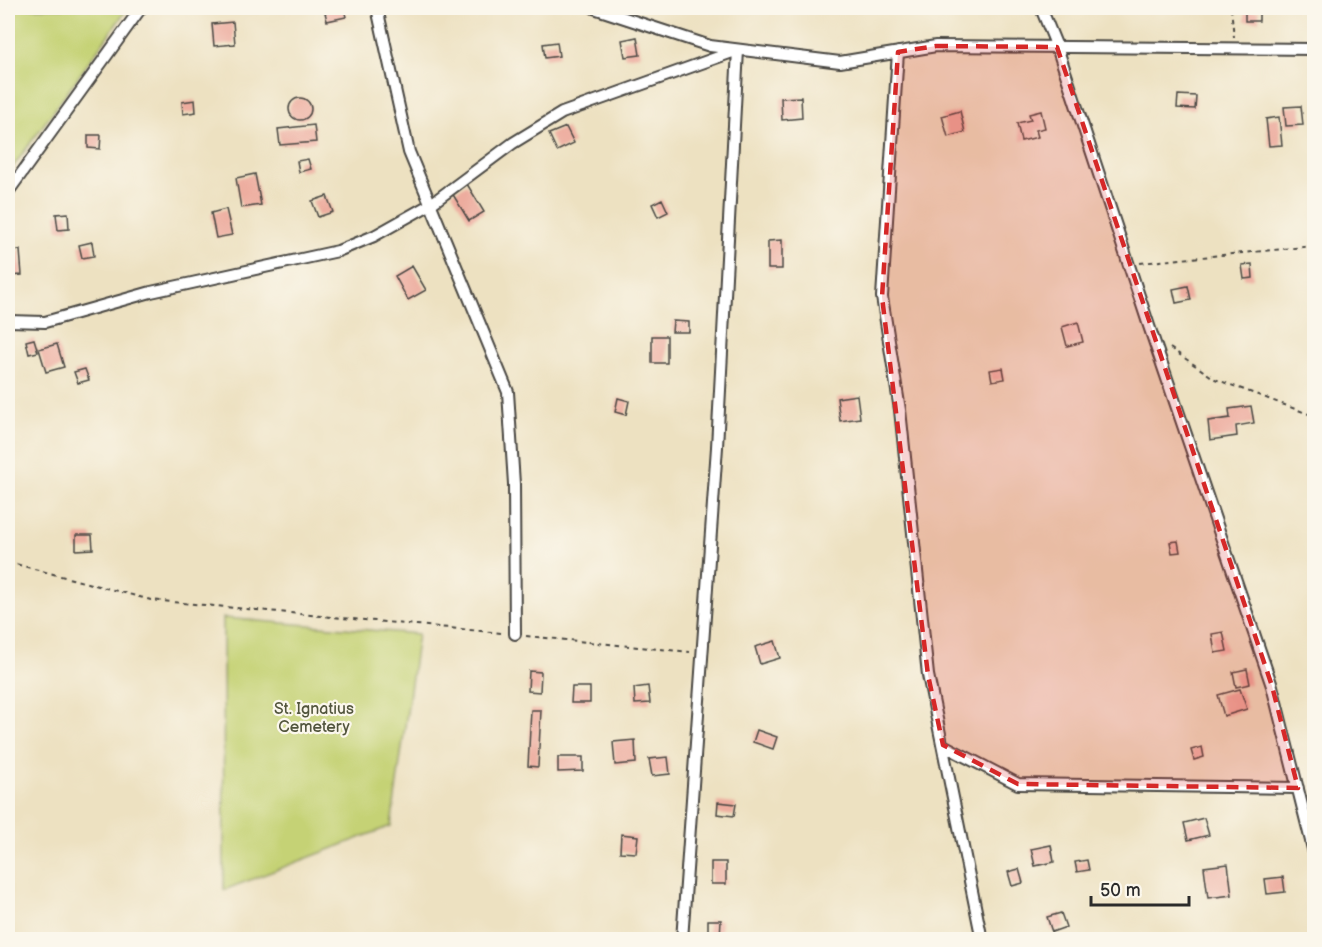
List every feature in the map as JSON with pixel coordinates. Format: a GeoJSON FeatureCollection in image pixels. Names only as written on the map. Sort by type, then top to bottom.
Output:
{"type":"FeatureCollection","features":[{"type":"Feature","properties":{"kind":"street"},"geometry":{"type":"LineString","coordinates":[[8,192],[141,8]]}},
{"type":"Feature","properties":{"kind":"street"},"geometry":{"type":"LineString","coordinates":[[378,8],[410,152],[508,392],[514,484],[515,634]]}},
{"type":"Feature","properties":{"kind":"street"},"geometry":{"type":"LineString","coordinates":[[594,8],[710,46],[840,62],[936,46],[1314,49]]}},
{"type":"Feature","properties":{"kind":"street"},"geometry":{"type":"LineString","coordinates":[[1041,8],[1057,47],[1128,264],[1272,686],[1314,853]]}},
{"type":"Feature","properties":{"kind":"street"},"geometry":{"type":"LineString","coordinates":[[8,321],[45,322],[151,292],[338,251],[374,236],[431,204],[513,143],[562,113],[738,50]]}},
{"type":"Feature","properties":{"kind":"street"},"geometry":{"type":"LineString","coordinates":[[682,939],[717,435],[738,50]]}},
{"type":"Feature","properties":{"kind":"street"},"geometry":{"type":"LineString","coordinates":[[898,52],[882,297],[900,410],[928,675],[982,939]]}},
{"type":"Feature","properties":{"kind":"street"},"geometry":{"type":"LineString","coordinates":[[943,745],[1018,784],[1298,788]]}},
{"type":"Feature","properties":{"kind":"path"},"geometry":{"type":"LineString","coordinates":[[1232,8],[1235,49]]}},
{"type":"Feature","properties":{"kind":"path"},"geometry":{"type":"LineString","coordinates":[[1128,264],[1314,246]]}},
{"type":"Feature","properties":{"kind":"path"},"geometry":{"type":"LineString","coordinates":[[1168,346],[1215,380],[1314,416]]}},
{"type":"Feature","properties":{"kind":"path"},"geometry":{"type":"LineString","coordinates":[[8,562],[151,600],[702,653]]}},
{"type":"Feature","properties":{"kind":"highlighted area"},"geometry":{"type":"Polygon","coordinates":[[[936,46],[1057,47],[1272,686],[1298,788],[1018,784],[943,745],[928,675],[882,297],[898,52],[936,46]]]}},
{"type":"Feature","properties":{"kind":"green space"},"geometry":{"type":"Polygon","coordinates":[[[8,8],[128,8],[8,174],[8,8]]]}},
{"type":"Feature","properties":{"kind":"green space","name":"St. Ignatius Cemetery"},"geometry":{"type":"Polygon","coordinates":[[[223,618],[418,634],[391,826],[224,890],[223,618]]]}},
{"type":"Feature","properties":{"kind":"building"},"geometry":{"type":"Polygon","coordinates":[[[324,8],[344,8],[346,17],[327,21],[324,8]]]}},
{"type":"Feature","properties":{"kind":"building"},"geometry":{"type":"Polygon","coordinates":[[[1245,11],[1259,11],[1259,21],[1245,21],[1245,11]]]}},
{"type":"Feature","properties":{"kind":"building"},"geometry":{"type":"Polygon","coordinates":[[[233,22],[235,44],[214,46],[212,24],[233,22]]]}},
{"type":"Feature","properties":{"kind":"building"},"geometry":{"type":"Polygon","coordinates":[[[637,37],[640,55],[625,57],[622,40],[637,37]]]}},
{"type":"Feature","properties":{"kind":"building"},"geometry":{"type":"Polygon","coordinates":[[[557,42],[559,56],[545,58],[543,44],[557,42]]]}},
{"type":"Feature","properties":{"kind":"building"},"geometry":{"type":"Polygon","coordinates":[[[1178,95],[1196,96],[1195,109],[1177,108],[1178,95]]]}},
{"type":"Feature","properties":{"kind":"building"},"geometry":{"type":"Polygon","coordinates":[[[801,97],[802,118],[782,120],[781,98],[801,97]]]}},
{"type":"Feature","properties":{"kind":"building"},"geometry":{"type":"Polygon","coordinates":[[[300,98],[308,101],[311,109],[308,117],[300,120],[292,117],[289,109],[292,101],[300,98]]]}},
{"type":"Feature","properties":{"kind":"building"},"geometry":{"type":"Polygon","coordinates":[[[195,100],[196,112],[183,114],[182,102],[195,100]]]}},
{"type":"Feature","properties":{"kind":"building"},"geometry":{"type":"Polygon","coordinates":[[[1301,106],[1303,125],[1286,126],[1284,107],[1301,106]]]}},
{"type":"Feature","properties":{"kind":"building"},"geometry":{"type":"Polygon","coordinates":[[[960,111],[965,132],[948,137],[942,116],[960,111]]]}},
{"type":"Feature","properties":{"kind":"building"},"geometry":{"type":"Polygon","coordinates":[[[1041,111],[1045,128],[1036,130],[1038,137],[1021,141],[1017,123],[1031,120],[1029,114],[1041,111]]]}},
{"type":"Feature","properties":{"kind":"building"},"geometry":{"type":"Polygon","coordinates":[[[1279,117],[1282,145],[1269,146],[1266,119],[1279,117]]]}},
{"type":"Feature","properties":{"kind":"building"},"geometry":{"type":"Polygon","coordinates":[[[314,125],[316,142],[280,145],[278,129],[314,125]]]}},
{"type":"Feature","properties":{"kind":"building"},"geometry":{"type":"Polygon","coordinates":[[[566,127],[574,143],[557,151],[549,134],[566,127]]]}},
{"type":"Feature","properties":{"kind":"building"},"geometry":{"type":"Polygon","coordinates":[[[88,135],[101,135],[100,149],[88,148],[88,135]]]}},
{"type":"Feature","properties":{"kind":"building"},"geometry":{"type":"Polygon","coordinates":[[[308,159],[311,169],[299,172],[297,161],[308,159]]]}},
{"type":"Feature","properties":{"kind":"building"},"geometry":{"type":"Polygon","coordinates":[[[255,174],[261,205],[241,208],[236,178],[255,174]]]}},
{"type":"Feature","properties":{"kind":"building"},"geometry":{"type":"Polygon","coordinates":[[[467,184],[484,212],[469,221],[452,193],[467,184]]]}},
{"type":"Feature","properties":{"kind":"building"},"geometry":{"type":"Polygon","coordinates":[[[327,196],[333,212],[318,217],[312,201],[327,196]]]}},
{"type":"Feature","properties":{"kind":"building"},"geometry":{"type":"Polygon","coordinates":[[[662,199],[668,212],[658,217],[652,204],[662,199]]]}},
{"type":"Feature","properties":{"kind":"building"},"geometry":{"type":"Polygon","coordinates":[[[226,209],[232,235],[216,238],[211,213],[226,209]]]}},
{"type":"Feature","properties":{"kind":"building"},"geometry":{"type":"Polygon","coordinates":[[[68,213],[69,229],[58,230],[56,214],[68,213]]]}},
{"type":"Feature","properties":{"kind":"building"},"geometry":{"type":"Polygon","coordinates":[[[782,240],[782,269],[768,269],[768,241],[782,240]]]}},
{"type":"Feature","properties":{"kind":"building"},"geometry":{"type":"Polygon","coordinates":[[[92,242],[94,256],[82,258],[79,245],[92,242]]]}},
{"type":"Feature","properties":{"kind":"building"},"geometry":{"type":"Polygon","coordinates":[[[20,250],[22,275],[8,276],[8,251],[20,250]]]}},
{"type":"Feature","properties":{"kind":"building"},"geometry":{"type":"Polygon","coordinates":[[[1252,264],[1253,278],[1244,279],[1242,265],[1252,264]]]}},
{"type":"Feature","properties":{"kind":"building"},"geometry":{"type":"Polygon","coordinates":[[[412,266],[426,290],[408,300],[395,276],[412,266]]]}},
{"type":"Feature","properties":{"kind":"building"},"geometry":{"type":"Polygon","coordinates":[[[1188,286],[1191,300],[1176,303],[1173,289],[1188,286]]]}},
{"type":"Feature","properties":{"kind":"building"},"geometry":{"type":"Polygon","coordinates":[[[673,321],[689,322],[689,332],[672,332],[673,321]]]}},
{"type":"Feature","properties":{"kind":"building"},"geometry":{"type":"Polygon","coordinates":[[[1078,322],[1083,342],[1067,346],[1062,327],[1078,322]]]}},
{"type":"Feature","properties":{"kind":"building"},"geometry":{"type":"Polygon","coordinates":[[[652,336],[667,336],[667,363],[652,363],[652,336]]]}},
{"type":"Feature","properties":{"kind":"building"},"geometry":{"type":"Polygon","coordinates":[[[34,339],[38,352],[29,354],[26,341],[34,339]]]}},
{"type":"Feature","properties":{"kind":"building"},"geometry":{"type":"Polygon","coordinates":[[[57,344],[64,367],[46,372],[39,349],[57,344]]]}},
{"type":"Feature","properties":{"kind":"building"},"geometry":{"type":"Polygon","coordinates":[[[1003,368],[1005,379],[992,381],[990,370],[1003,368]]]}},
{"type":"Feature","properties":{"kind":"building"},"geometry":{"type":"Polygon","coordinates":[[[85,369],[89,380],[78,383],[74,372],[85,369]]]}},
{"type":"Feature","properties":{"kind":"building"},"geometry":{"type":"Polygon","coordinates":[[[857,395],[860,418],[840,421],[837,398],[857,395]]]}},
{"type":"Feature","properties":{"kind":"building"},"geometry":{"type":"Polygon","coordinates":[[[618,398],[629,401],[626,415],[615,412],[618,398]]]}},
{"type":"Feature","properties":{"kind":"building"},"geometry":{"type":"Polygon","coordinates":[[[1251,406],[1254,423],[1236,426],[1237,436],[1210,440],[1208,421],[1230,418],[1229,409],[1251,406]]]}},
{"type":"Feature","properties":{"kind":"building"},"geometry":{"type":"Polygon","coordinates":[[[76,535],[92,535],[93,549],[76,550],[76,535]]]}},
{"type":"Feature","properties":{"kind":"building"},"geometry":{"type":"Polygon","coordinates":[[[1178,541],[1180,552],[1172,553],[1170,542],[1178,541]]]}},
{"type":"Feature","properties":{"kind":"building"},"geometry":{"type":"Polygon","coordinates":[[[1223,632],[1227,651],[1215,653],[1212,634],[1223,632]]]}},
{"type":"Feature","properties":{"kind":"building"},"geometry":{"type":"Polygon","coordinates":[[[775,641],[780,658],[760,664],[755,647],[775,641]]]}},
{"type":"Feature","properties":{"kind":"building"},"geometry":{"type":"Polygon","coordinates":[[[1247,669],[1250,684],[1236,687],[1233,672],[1247,669]]]}},
{"type":"Feature","properties":{"kind":"building"},"geometry":{"type":"Polygon","coordinates":[[[529,671],[541,672],[540,692],[528,691],[529,671]]]}},
{"type":"Feature","properties":{"kind":"building"},"geometry":{"type":"Polygon","coordinates":[[[648,686],[650,703],[635,704],[634,688],[648,686]]]}},
{"type":"Feature","properties":{"kind":"building"},"geometry":{"type":"Polygon","coordinates":[[[572,687],[590,687],[590,703],[571,703],[572,687]]]}},
{"type":"Feature","properties":{"kind":"building"},"geometry":{"type":"Polygon","coordinates":[[[1240,689],[1247,709],[1224,716],[1218,695],[1240,689]]]}},
{"type":"Feature","properties":{"kind":"building"},"geometry":{"type":"Polygon","coordinates":[[[531,710],[541,710],[538,767],[528,766],[531,710]]]}},
{"type":"Feature","properties":{"kind":"building"},"geometry":{"type":"Polygon","coordinates":[[[757,730],[777,737],[773,749],[753,742],[757,730]]]}},
{"type":"Feature","properties":{"kind":"building"},"geometry":{"type":"Polygon","coordinates":[[[635,740],[636,763],[615,765],[613,742],[635,740]]]}},
{"type":"Feature","properties":{"kind":"building"},"geometry":{"type":"Polygon","coordinates":[[[1202,747],[1204,757],[1194,760],[1191,750],[1202,747]]]}},
{"type":"Feature","properties":{"kind":"building"},"geometry":{"type":"Polygon","coordinates":[[[558,757],[583,757],[583,771],[558,772],[558,757]]]}},
{"type":"Feature","properties":{"kind":"building"},"geometry":{"type":"Polygon","coordinates":[[[668,757],[670,774],[652,776],[649,759],[668,757]]]}},
{"type":"Feature","properties":{"kind":"building"},"geometry":{"type":"Polygon","coordinates":[[[718,802],[736,804],[734,816],[717,814],[718,802]]]}},
{"type":"Feature","properties":{"kind":"building"},"geometry":{"type":"Polygon","coordinates":[[[1204,818],[1209,835],[1188,840],[1184,823],[1204,818]]]}},
{"type":"Feature","properties":{"kind":"building"},"geometry":{"type":"Polygon","coordinates":[[[621,834],[638,836],[636,853],[620,852],[621,834]]]}},
{"type":"Feature","properties":{"kind":"building"},"geometry":{"type":"Polygon","coordinates":[[[1051,845],[1054,862],[1035,866],[1031,849],[1051,845]]]}},
{"type":"Feature","properties":{"kind":"building"},"geometry":{"type":"Polygon","coordinates":[[[1087,860],[1089,870],[1077,872],[1075,862],[1087,860]]]}},
{"type":"Feature","properties":{"kind":"building"},"geometry":{"type":"Polygon","coordinates":[[[711,862],[726,862],[726,884],[711,884],[711,862]]]}},
{"type":"Feature","properties":{"kind":"building"},"geometry":{"type":"Polygon","coordinates":[[[1228,864],[1232,895],[1208,898],[1204,867],[1228,864]]]}},
{"type":"Feature","properties":{"kind":"building"},"geometry":{"type":"Polygon","coordinates":[[[1019,869],[1023,883],[1012,886],[1008,872],[1019,869]]]}},
{"type":"Feature","properties":{"kind":"building"},"geometry":{"type":"Polygon","coordinates":[[[1283,877],[1285,892],[1267,894],[1265,879],[1283,877]]]}},
{"type":"Feature","properties":{"kind":"building"},"geometry":{"type":"Polygon","coordinates":[[[1061,913],[1066,927],[1052,932],[1047,917],[1061,913]]]}},
{"type":"Feature","properties":{"kind":"building"},"geometry":{"type":"Polygon","coordinates":[[[708,920],[721,920],[720,938],[708,937],[708,920]]]}}]}
